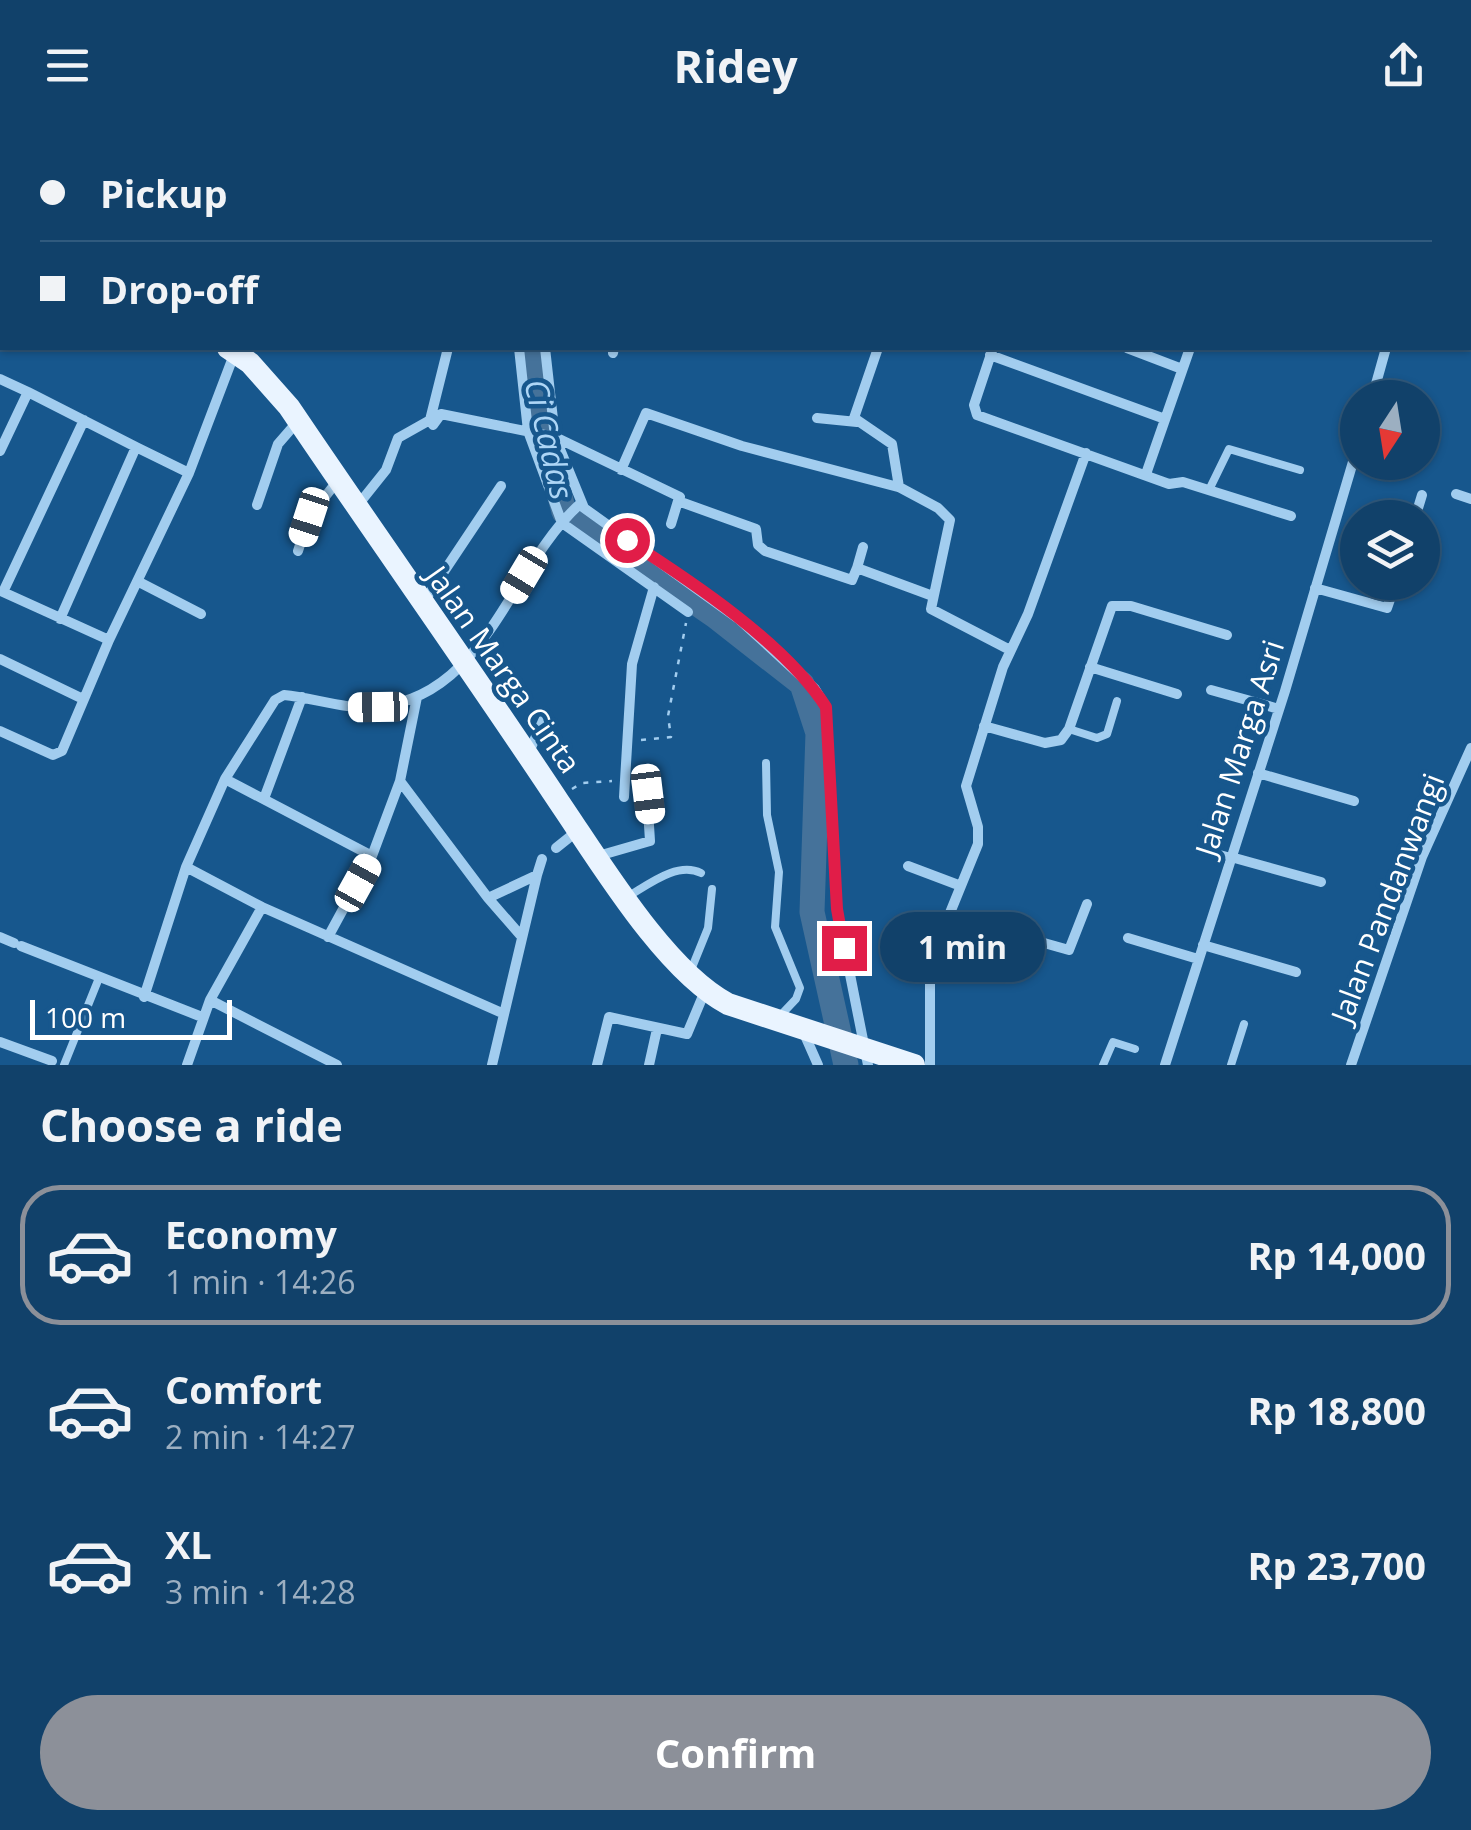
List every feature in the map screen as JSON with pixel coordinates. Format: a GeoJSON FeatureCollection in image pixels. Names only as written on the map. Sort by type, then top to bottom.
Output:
{"type":"FeatureCollection","features":[{"type":"Feature","properties":{"kind":"main road","name":"Jalan Marga Cinta"},"geometry":{"type":"LineString","coordinates":[[242,351],[340,478],[577,831],[697,984],[774,1021],[858,1052],[914,1065]]}},
{"type":"Feature","properties":{"kind":"street"},"geometry":{"type":"LineString","coordinates":[[358,505],[386,470],[398,438],[430,420],[448,350]]}},
{"type":"Feature","properties":{"kind":"street"},"geometry":{"type":"LineString","coordinates":[[519,350],[529,431],[564,520],[688,612]]}},
{"type":"Feature","properties":{"kind":"street"},"geometry":{"type":"LineString","coordinates":[[545,350],[552,436],[578,505],[686,581],[778,655],[815,690],[826,707],[837,909],[858,1052]]}},
{"type":"Feature","properties":{"kind":"street"},"geometry":{"type":"LineString","coordinates":[[857,422],[854,413],[877,350]]}},
{"type":"Feature","properties":{"kind":"street"},"geometry":{"type":"LineString","coordinates":[[1132,350],[1182,369]]}},
{"type":"Feature","properties":{"kind":"street"},"geometry":{"type":"LineString","coordinates":[[1146,474],[1189,350]]}},
{"type":"Feature","properties":{"kind":"street"},"geometry":{"type":"LineString","coordinates":[[1377,380],[1385,350]]}},
{"type":"Feature","properties":{"kind":"street"},"geometry":{"type":"LineString","coordinates":[[0,731],[59,755],[242,351]]}},
{"type":"Feature","properties":{"kind":"street"},"geometry":{"type":"LineString","coordinates":[[1165,418],[992,351],[974,405],[978,415],[1169,484],[1182,481],[1291,516]]}},
{"type":"Feature","properties":{"kind":"street"},"geometry":{"type":"LineString","coordinates":[[0,378],[189,472]]}},
{"type":"Feature","properties":{"kind":"street"},"geometry":{"type":"LineString","coordinates":[[0,451],[28,392]]}},
{"type":"Feature","properties":{"kind":"street"},"geometry":{"type":"LineString","coordinates":[[622,470],[646,413],[742,446],[900,487],[938,508],[950,520],[930,595],[934,613],[968,625],[1010,650]]}},
{"type":"Feature","properties":{"kind":"street"},"geometry":{"type":"LineString","coordinates":[[434,425],[441,414],[552,436],[680,497],[671,524]]}},
{"type":"Feature","properties":{"kind":"street"},"geometry":{"type":"LineString","coordinates":[[817,418],[857,422],[892,444],[900,487]]}},
{"type":"Feature","properties":{"kind":"street"},"geometry":{"type":"LineString","coordinates":[[84,420],[2,591],[109,640]]}},
{"type":"Feature","properties":{"kind":"street"},"geometry":{"type":"LineString","coordinates":[[257,505],[278,444],[298,421]]}},
{"type":"Feature","properties":{"kind":"street"},"geometry":{"type":"LineString","coordinates":[[60,619],[136,447]]}},
{"type":"Feature","properties":{"kind":"street"},"geometry":{"type":"LineString","coordinates":[[930,1065],[927,981],[978,844],[978,826],[966,786],[1010,650],[1028,614],[1086,452]]}},
{"type":"Feature","properties":{"kind":"street"},"geometry":{"type":"LineString","coordinates":[[298,551],[309,517],[340,478]]}},
{"type":"Feature","properties":{"kind":"street","name":"Jalan Marga Asri"},"geometry":{"type":"LineString","coordinates":[[1165,1065],[1348,480]]}},
{"type":"Feature","properties":{"kind":"street"},"geometry":{"type":"LineString","coordinates":[[421,604],[501,486]]}},
{"type":"Feature","properties":{"kind":"street"},"geometry":{"type":"LineString","coordinates":[[1420,500],[1422,494]]}},
{"type":"Feature","properties":{"kind":"street"},"geometry":{"type":"LineString","coordinates":[[1456,494],[1471,499]]}},
{"type":"Feature","properties":{"kind":"street"},"geometry":{"type":"LineString","coordinates":[[678,501],[758,530],[758,545],[764,551],[852,580],[862,547]]}},
{"type":"Feature","properties":{"kind":"street"},"geometry":{"type":"LineString","coordinates":[[144,997],[186,867],[225,778],[275,700],[302,697],[354,708],[418,698],[458,659],[481,648],[564,520],[578,505]]}},
{"type":"Feature","properties":{"kind":"street"},"geometry":{"type":"LineString","coordinates":[[856,568],[930,595]]}},
{"type":"Feature","properties":{"kind":"street"},"geometry":{"type":"LineString","coordinates":[[674,598],[686,581]]}},
{"type":"Feature","properties":{"kind":"street"},"geometry":{"type":"LineString","coordinates":[[139,582],[201,614]]}},
{"type":"Feature","properties":{"kind":"street"},"geometry":{"type":"LineString","coordinates":[[624,797],[632,664],[654,587]]}},
{"type":"Feature","properties":{"kind":"street"},"geometry":{"type":"LineString","coordinates":[[1316,588],[1340,595]]}},
{"type":"Feature","properties":{"kind":"street"},"geometry":{"type":"LineString","coordinates":[[1359,600],[1387,608],[1390,600]]}},
{"type":"Feature","properties":{"kind":"street"},"geometry":{"type":"LineString","coordinates":[[984,726],[1054,744],[1069,729],[1115,605],[1227,634]]}},
{"type":"Feature","properties":{"kind":"street"},"geometry":{"type":"LineString","coordinates":[[0,659],[84,699]]}},
{"type":"Feature","properties":{"kind":"street"},"geometry":{"type":"LineString","coordinates":[[1090,667],[1177,694]]}},
{"type":"Feature","properties":{"kind":"street"},"geometry":{"type":"LineString","coordinates":[[1211,690],[1279,710]]}},
{"type":"Feature","properties":{"kind":"street"},"geometry":{"type":"LineString","coordinates":[[265,796],[302,697]]}},
{"type":"Feature","properties":{"kind":"street"},"geometry":{"type":"LineString","coordinates":[[328,937],[372,856],[400,780],[418,698]]}},
{"type":"Feature","properties":{"kind":"street"},"geometry":{"type":"LineString","coordinates":[[526,757],[546,714]]}},
{"type":"Feature","properties":{"kind":"street","name":"Jalan Pandanwangi"},"geometry":{"type":"LineString","coordinates":[[1351,1065],[1422,857],[1471,748]]}},
{"type":"Feature","properties":{"kind":"street"},"geometry":{"type":"LineString","coordinates":[[1258,773],[1354,800]]}},
{"type":"Feature","properties":{"kind":"street"},"geometry":{"type":"LineString","coordinates":[[225,778],[372,856]]}},
{"type":"Feature","properties":{"kind":"street"},"geometry":{"type":"LineString","coordinates":[[400,780],[522,937]]}},
{"type":"Feature","properties":{"kind":"street"},"geometry":{"type":"LineString","coordinates":[[597,856],[650,841],[648,794]]}},
{"type":"Feature","properties":{"kind":"street"},"geometry":{"type":"LineString","coordinates":[[556,848],[577,831]]}},
{"type":"Feature","properties":{"kind":"street"},"geometry":{"type":"LineString","coordinates":[[1231,858],[1321,882]]}},
{"type":"Feature","properties":{"kind":"street"},"geometry":{"type":"LineString","coordinates":[[492,1065],[542,859]]}},
{"type":"Feature","properties":{"kind":"street"},"geometry":{"type":"LineString","coordinates":[[908,866],[961,886]]}},
{"type":"Feature","properties":{"kind":"street"},"geometry":{"type":"LineString","coordinates":[[186,867],[262,907],[502,1013]]}},
{"type":"Feature","properties":{"kind":"street"},"geometry":{"type":"LineString","coordinates":[[488,898],[537,875]]}},
{"type":"Feature","properties":{"kind":"street"},"geometry":{"type":"LineString","coordinates":[[948,916],[1070,950],[1086,904]]}},
{"type":"Feature","properties":{"kind":"street"},"geometry":{"type":"LineString","coordinates":[[187,1065],[210,1000],[262,907]]}},
{"type":"Feature","properties":{"kind":"street"},"geometry":{"type":"LineString","coordinates":[[0,937],[202,1017]]}},
{"type":"Feature","properties":{"kind":"street"},"geometry":{"type":"LineString","coordinates":[[1128,938],[1198,959]]}},
{"type":"Feature","properties":{"kind":"street"},"geometry":{"type":"LineString","coordinates":[[1203,945],[1296,972]]}},
{"type":"Feature","properties":{"kind":"street"},"geometry":{"type":"LineString","coordinates":[[597,1065],[609,1017],[657,1029],[691,1032],[697,984]]}},
{"type":"Feature","properties":{"kind":"street"},"geometry":{"type":"LineString","coordinates":[[210,1000],[318,1061],[337,1065]]}},
{"type":"Feature","properties":{"kind":"street"},"geometry":{"type":"LineString","coordinates":[[649,1065],[657,1029]]}},
{"type":"Feature","properties":{"kind":"street"},"geometry":{"type":"LineString","coordinates":[[810,1033],[818,1065]]}},
{"type":"Feature","properties":{"kind":"street"},"geometry":{"type":"LineString","coordinates":[[0,1042],[52,1061]]}},
{"type":"Feature","properties":{"kind":"lane"},"geometry":{"type":"LineString","coordinates":[[1209,490],[1230,449],[1300,470]]}},
{"type":"Feature","properties":{"kind":"lane"},"geometry":{"type":"LineString","coordinates":[[1069,729],[1097,738],[1107,734],[1118,701]]}},
{"type":"Feature","properties":{"kind":"lane"},"geometry":{"type":"LineString","coordinates":[[766,763],[768,815],[779,872],[775,928],[800,988],[796,1000],[774,1021]]}},
{"type":"Feature","properties":{"kind":"lane"},"geometry":{"type":"LineString","coordinates":[[1205,850],[1231,858]]}},
{"type":"Feature","properties":{"kind":"lane"},"geometry":{"type":"LineString","coordinates":[[627,897],[674,872],[692,869],[701,873]]}},
{"type":"Feature","properties":{"kind":"lane"},"geometry":{"type":"LineString","coordinates":[[697,984],[712,888]]}},
{"type":"Feature","properties":{"kind":"lane"},"geometry":{"type":"LineString","coordinates":[[64,1065],[99,978]]}},
{"type":"Feature","properties":{"kind":"lane"},"geometry":{"type":"LineString","coordinates":[[1231,1065],[1244,1024]]}},
{"type":"Feature","properties":{"kind":"lane"},"geometry":{"type":"LineString","coordinates":[[1103,1065],[1113,1042],[1135,1050]]}},
{"type":"Feature","properties":{"kind":"path"},"geometry":{"type":"LineString","coordinates":[[625,742],[671,738],[668,716],[688,612]]}},
{"type":"Feature","properties":{"kind":"path"},"geometry":{"type":"LineString","coordinates":[[559,802],[582,783],[624,781]]}},
{"type":"Feature","properties":{"kind":"waterway","name":"Ci Cadas"},"geometry":{"type":"LineString","coordinates":[[530,350],[542,426],[564,512],[715,616],[802,684],[818,733],[812,912],[846,1065]]}},
{"type":"Feature","properties":{"kind":"route"},"geometry":{"type":"LineString","coordinates":[[627,540],[688,579],[740,620],[815,690],[826,707],[830,724],[837,909],[844,948]]}}]}
